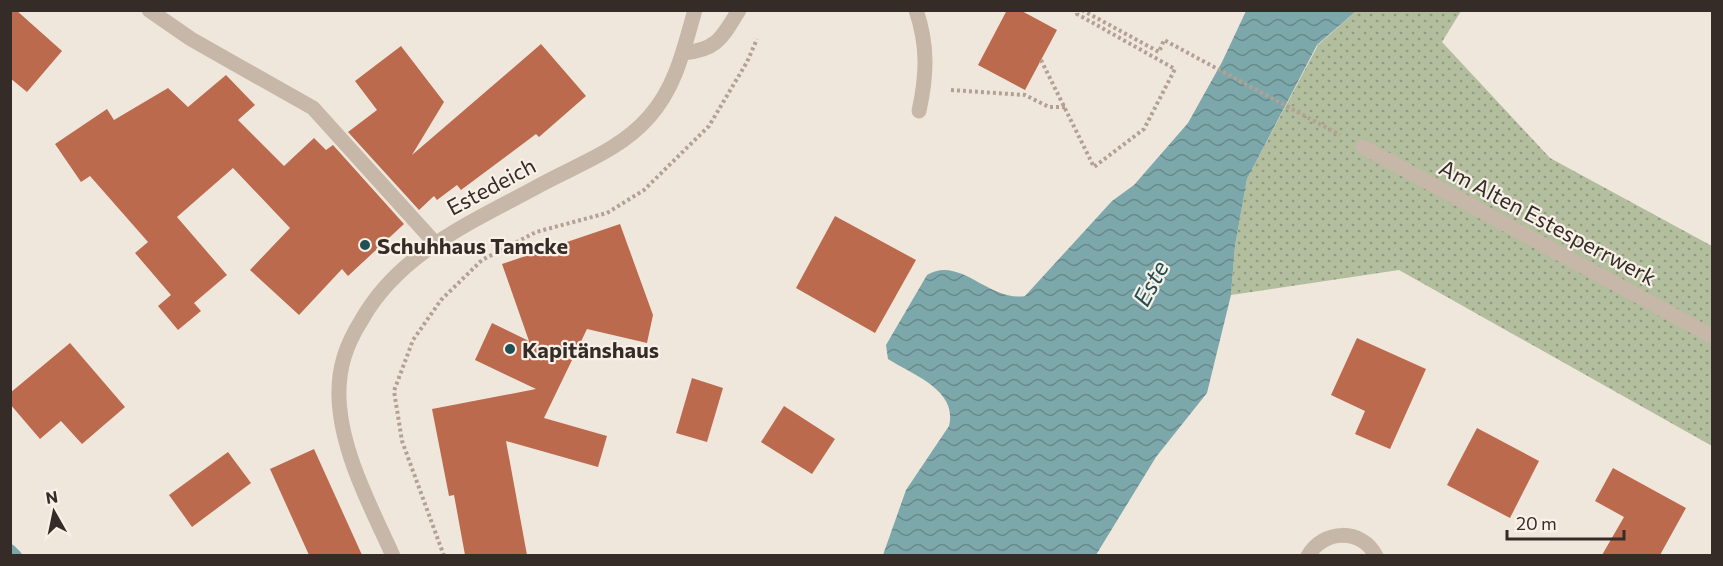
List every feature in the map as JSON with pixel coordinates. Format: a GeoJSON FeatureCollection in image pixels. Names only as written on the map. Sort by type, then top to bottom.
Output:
{"type":"FeatureCollection","features":[{"type":"Feature","properties":{"kind":"street"},"geometry":{"type":"LineString","coordinates":[[149,10],[190,39],[313,108],[435,243]]}},
{"type":"Feature","properties":{"kind":"street","name":"Estedeich"},"geometry":{"type":"LineString","coordinates":[[393,555],[365,494],[346,438],[339,398],[342,362],[346,346],[372,300],[399,270],[435,243],[616,146],[648,118],[669,90],[683,53],[695,10]]}},
{"type":"Feature","properties":{"kind":"street"},"geometry":{"type":"LineString","coordinates":[[683,53],[703,51],[723,36],[739,10]]}},
{"type":"Feature","properties":{"kind":"street"},"geometry":{"type":"LineString","coordinates":[[916,10],[924,35],[924,87],[919,111]]}},
{"type":"Feature","properties":{"kind":"street","name":"Am Alten Estesperrwerk"},"geometry":{"type":"LineString","coordinates":[[1363,147],[1713,336]]}},
{"type":"Feature","properties":{"kind":"street"},"geometry":{"type":"LineString","coordinates":[[1308,555],[1313,547],[1322,540],[1349,535],[1362,540],[1376,555]]}},
{"type":"Feature","properties":{"kind":"path"},"geometry":{"type":"LineString","coordinates":[[1041,60],[1094,167],[1144,129],[1175,69],[1077,14],[1080,10],[1159,52],[1164,40],[1322,125]]}},
{"type":"Feature","properties":{"kind":"path"},"geometry":{"type":"LineString","coordinates":[[444,555],[402,441],[394,391],[413,340],[441,300],[482,260],[536,232],[607,213],[644,190],[709,126],[747,62],[760,31]]}},
{"type":"Feature","properties":{"kind":"path"},"geometry":{"type":"LineString","coordinates":[[924,87],[1025,95],[1049,107],[1065,107]]}},
{"type":"Feature","properties":{"kind":"green space"},"geometry":{"type":"Polygon","coordinates":[[[1356,11],[1461,11],[1442,42],[1550,158],[1712,246],[1712,446],[1399,270],[1231,295],[1235,246],[1247,179],[1318,45],[1356,11]]]}},
{"type":"Feature","properties":{"kind":"water","name":"Este"},"geometry":{"type":"Polygon","coordinates":[[[1246,11],[1356,11],[1317,45],[1247,179],[1235,246],[1231,295],[1207,393],[1156,457],[1096,555],[883,555],[906,490],[949,426],[950,413],[940,393],[921,378],[888,359],[886,345],[927,275],[939,270],[951,271],[963,274],[999,292],[1012,296],[1025,296],[1112,201],[1134,185],[1188,123],[1222,62],[1246,11]]]}},
{"type":"Feature","properties":{"kind":"building"},"geometry":{"type":"Polygon","coordinates":[[[10,10],[16,10],[62,51],[27,92],[10,78],[10,10]]]}},
{"type":"Feature","properties":{"kind":"building"},"geometry":{"type":"Polygon","coordinates":[[[1007,10],[1020,10],[1057,30],[1025,90],[978,65],[1007,10]]]}},
{"type":"Feature","properties":{"kind":"building"},"geometry":{"type":"Polygon","coordinates":[[[541,44],[586,96],[539,137],[536,134],[461,190],[457,185],[437,200],[434,196],[419,210],[348,132],[377,110],[355,81],[401,46],[444,102],[412,155],[541,44]]]}},
{"type":"Feature","properties":{"kind":"building"},"geometry":{"type":"Polygon","coordinates":[[[226,75],[255,105],[238,120],[284,166],[314,138],[326,150],[333,145],[404,224],[348,276],[342,269],[299,315],[250,270],[290,228],[233,168],[177,217],[227,275],[194,303],[201,311],[178,330],[158,306],[171,295],[135,253],[148,242],[90,176],[81,182],[55,144],[107,109],[114,120],[168,88],[188,107],[226,75]]]}},
{"type":"Feature","properties":{"kind":"building"},"geometry":{"type":"Polygon","coordinates":[[[835,216],[916,260],[875,333],[796,288],[835,216]]]}},
{"type":"Feature","properties":{"kind":"building"},"geometry":{"type":"Polygon","coordinates":[[[620,224],[653,315],[647,343],[587,329],[544,418],[607,436],[598,467],[506,441],[527,555],[465,555],[454,495],[449,496],[432,409],[536,389],[475,360],[492,323],[529,341],[502,264],[620,224]]]}},
{"type":"Feature","properties":{"kind":"building"},"geometry":{"type":"Polygon","coordinates":[[[1357,338],[1426,369],[1390,449],[1355,434],[1365,411],[1331,395],[1357,338]]]}},
{"type":"Feature","properties":{"kind":"building"},"geometry":{"type":"Polygon","coordinates":[[[70,343],[125,407],[82,444],[61,421],[40,439],[10,404],[10,393],[70,343]]]}},
{"type":"Feature","properties":{"kind":"building"},"geometry":{"type":"Polygon","coordinates":[[[692,378],[723,388],[707,442],[676,433],[692,378]]]}},
{"type":"Feature","properties":{"kind":"building"},"geometry":{"type":"Polygon","coordinates":[[[784,406],[835,439],[812,474],[761,442],[784,406]]]}},
{"type":"Feature","properties":{"kind":"building"},"geometry":{"type":"Polygon","coordinates":[[[1477,428],[1539,461],[1510,518],[1447,485],[1477,428]]]}},
{"type":"Feature","properties":{"kind":"building"},"geometry":{"type":"Polygon","coordinates":[[[314,449],[362,555],[309,555],[270,469],[314,449]]]}},
{"type":"Feature","properties":{"kind":"building"},"geometry":{"type":"Polygon","coordinates":[[[228,452],[251,483],[192,527],[169,495],[228,452]]]}},
{"type":"Feature","properties":{"kind":"building"},"geometry":{"type":"Polygon","coordinates":[[[1613,468],[1686,508],[1660,555],[1602,555],[1624,517],[1595,501],[1613,468]]]}},
{"type":"Feature","properties":{"kind":"waterway"},"geometry":{"type":"LineString","coordinates":[[10,550],[16,556]]}},
{"type":"Feature","properties":{"kind":"place","name":"Schuhhaus Tamcke"},"geometry":{"type":"Point","coordinates":[365,245]}},
{"type":"Feature","properties":{"kind":"place","name":"Kapitänshaus"},"geometry":{"type":"Point","coordinates":[510,349]}}]}
